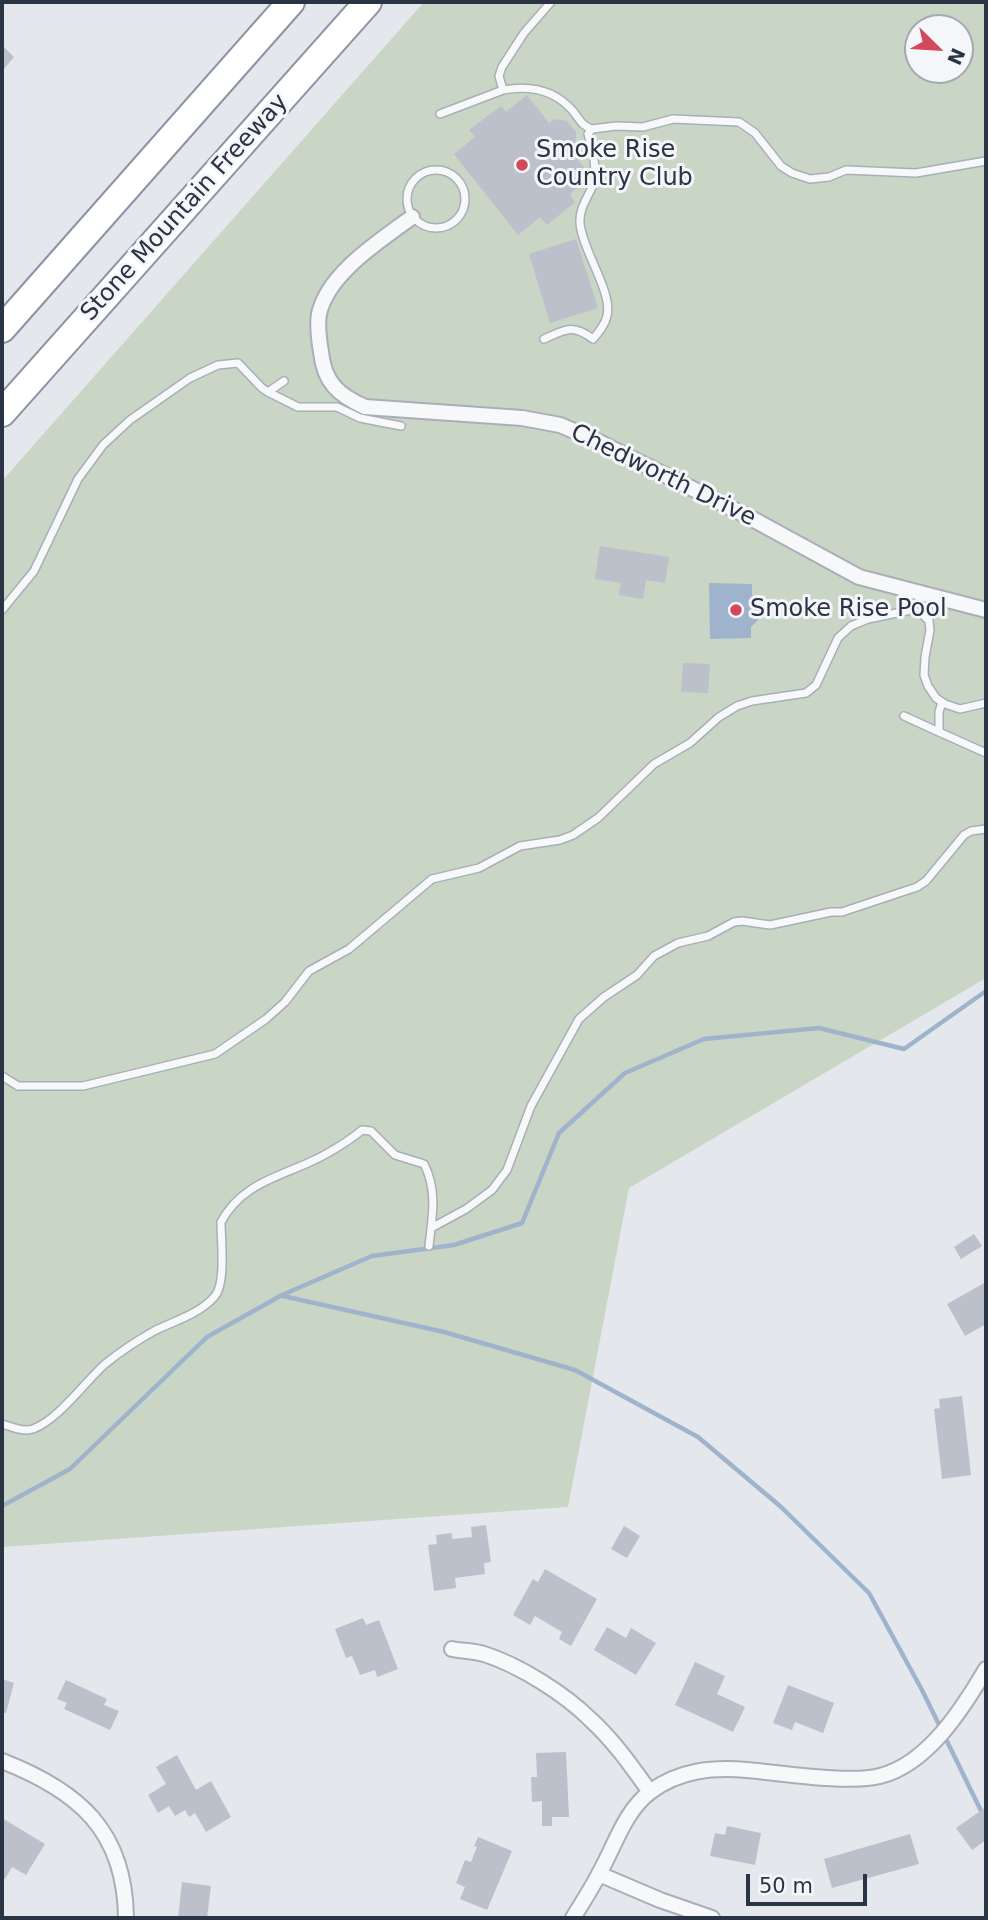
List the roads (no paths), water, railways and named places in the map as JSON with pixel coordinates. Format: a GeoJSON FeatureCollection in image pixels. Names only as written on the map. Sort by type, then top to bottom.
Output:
{"type":"FeatureCollection","features":[{"type":"Feature","properties":{"kind":"highway"},"geometry":{"type":"LineString","coordinates":[[2,329],[291,2]]}},
{"type":"Feature","properties":{"kind":"highway","name":"Stone Mountain Freeway"},"geometry":{"type":"LineString","coordinates":[[2,413],[368,2]]}},
{"type":"Feature","properties":{"kind":"street","name":"Chedworth Drive"},"geometry":{"type":"LineString","coordinates":[[412,217],[342,273],[324,297],[318,316],[321,355],[327,381],[349,400],[365,407],[522,418],[560,425],[747,516],[859,577],[986,610]]}},
{"type":"Feature","properties":{"kind":"street"},"geometry":{"type":"LineString","coordinates":[[452,1649],[484,1654],[521,1670],[558,1694],[590,1718],[615,1745],[650,1792]]}},
{"type":"Feature","properties":{"kind":"street"},"geometry":{"type":"LineString","coordinates":[[573,1918],[600,1874],[631,1812],[650,1792],[680,1776],[705,1769],[851,1778],[880,1776],[906,1764],[929,1746],[961,1712],[986,1669]]}},
{"type":"Feature","properties":{"kind":"street"},"geometry":{"type":"LineString","coordinates":[[2,1761],[58,1787],[81,1804],[99,1826],[114,1853],[124,1883],[126,1918]]}},
{"type":"Feature","properties":{"kind":"street"},"geometry":{"type":"LineString","coordinates":[[600,1874],[660,1900],[712,1918]]}},
{"type":"Feature","properties":{"kind":"lane"},"geometry":{"type":"LineString","coordinates":[[503,90],[499,76],[502,67],[528,27],[551,2]]}},
{"type":"Feature","properties":{"kind":"lane"},"geometry":{"type":"LineString","coordinates":[[440,114],[503,90],[534,87],[550,93],[569,106],[583,127],[592,129],[643,127],[674,119],[739,122],[755,133],[781,166],[810,179],[829,177],[846,170],[916,173],[986,161]]}},
{"type":"Feature","properties":{"kind":"lane"},"geometry":{"type":"LineString","coordinates":[[544,339],[570,329],[579,330],[593,339],[608,314],[606,298],[580,222],[583,204],[592,187],[596,170],[588,134],[592,129]]}},
{"type":"Feature","properties":{"kind":"lane"},"geometry":{"type":"LineString","coordinates":[[432,170],[442,170],[456,177],[466,197],[463,213],[457,222],[435,230],[418,224],[412,217],[406,200],[407,191],[417,177],[432,170]]}},
{"type":"Feature","properties":{"kind":"lane"},"geometry":{"type":"LineString","coordinates":[[2,610],[34,571],[86,466],[120,428],[190,378],[218,365],[238,363],[262,388],[298,407],[337,407],[360,418],[401,426]]}},
{"type":"Feature","properties":{"kind":"lane"},"geometry":{"type":"LineString","coordinates":[[268,392],[284,381]]}},
{"type":"Feature","properties":{"kind":"lane"},"geometry":{"type":"LineString","coordinates":[[2,1076],[19,1086],[83,1086],[215,1054],[266,1019],[285,1002],[309,971],[349,949],[432,878],[479,868],[520,846],[560,840],[573,835],[598,818],[654,764],[690,743],[719,717],[752,701],[806,693],[816,685],[838,638],[851,626],[869,619],[911,610],[922,614],[929,621],[925,675],[928,686],[942,702],[960,709],[986,703]]}},
{"type":"Feature","properties":{"kind":"lane"},"geometry":{"type":"LineString","coordinates":[[939,732],[942,702]]}},
{"type":"Feature","properties":{"kind":"lane"},"geometry":{"type":"LineString","coordinates":[[904,716],[986,753]]}},
{"type":"Feature","properties":{"kind":"lane"},"geometry":{"type":"LineString","coordinates":[[433,1227],[466,1209],[492,1190],[507,1170],[531,1106],[579,1019],[604,997],[637,975],[654,956],[678,943],[708,936],[734,922],[770,925],[842,912],[917,887],[931,876],[964,835],[986,828]]}},
{"type":"Feature","properties":{"kind":"lane"},"geometry":{"type":"LineString","coordinates":[[2,1424],[24,1430],[43,1423],[116,1357],[150,1333],[204,1306],[220,1287],[221,1222],[226,1213],[266,1179],[314,1160],[362,1130],[370,1131],[395,1155],[424,1164],[433,1184],[433,1227],[429,1246]]}},
{"type":"Feature","properties":{"kind":"water","name":"Smoke Rise Pool"},"geometry":{"type":"Polygon","coordinates":[[[709,583],[752,584],[752,595],[762,607],[759,619],[751,627],[751,638],[710,639],[709,583]]]}},
{"type":"Feature","properties":{"kind":"waterway"},"geometry":{"type":"LineString","coordinates":[[2,1506],[70,1469],[207,1337],[282,1295],[372,1256],[454,1245],[522,1223],[559,1133],[625,1073],[704,1039],[819,1028],[904,1049],[986,991]]}},
{"type":"Feature","properties":{"kind":"waterway"},"geometry":{"type":"LineString","coordinates":[[283,1296],[444,1332],[575,1370],[698,1437],[780,1506],[869,1593],[922,1690],[986,1821]]}},
{"type":"Feature","properties":{"kind":"place","name":"Smoke Rise Country Club"},"geometry":{"type":"Point","coordinates":[522,165]}},
{"type":"Feature","properties":{"kind":"place","name":"Smoke Rise Pool"},"geometry":{"type":"Point","coordinates":[736,610]}}]}
